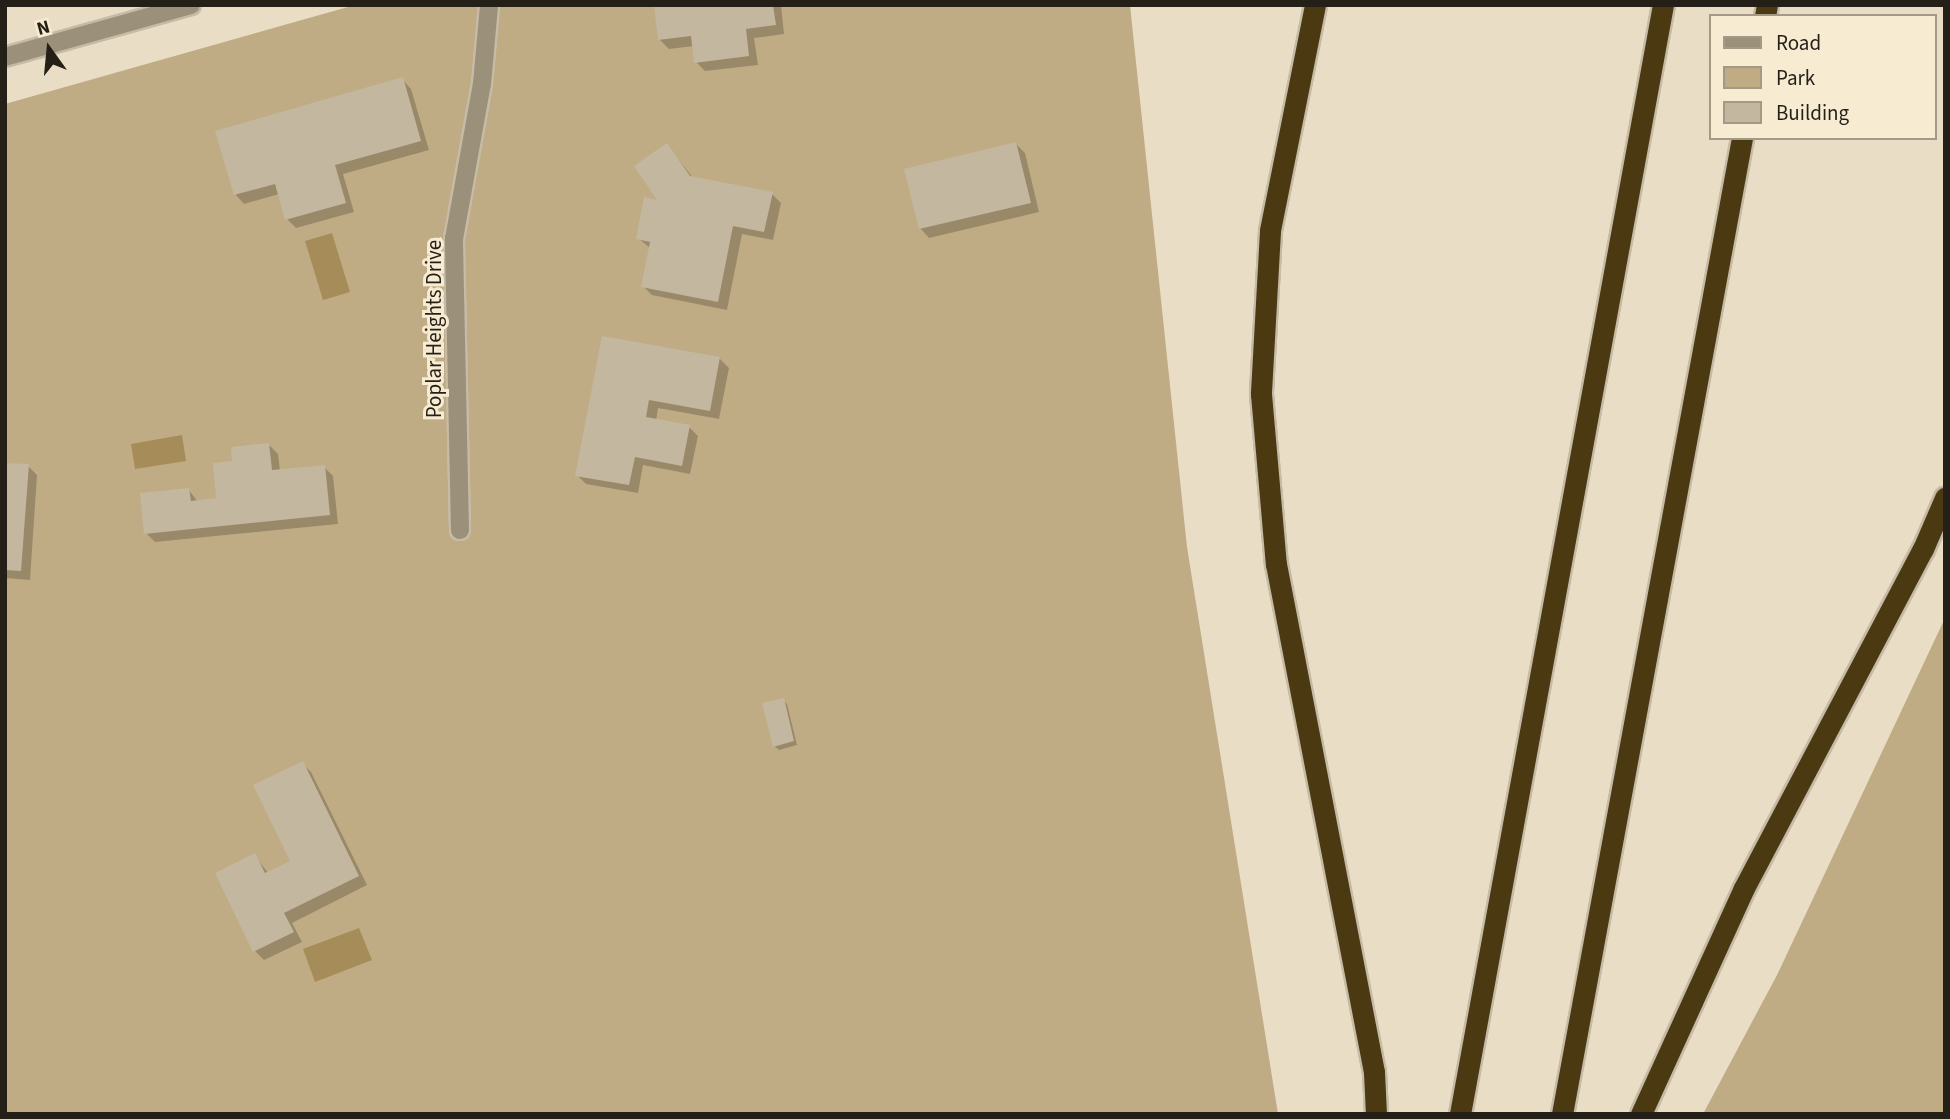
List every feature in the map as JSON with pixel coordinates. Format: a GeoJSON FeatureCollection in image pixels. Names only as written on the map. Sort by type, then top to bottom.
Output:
{"type":"FeatureCollection","features":[{"type":"Feature","properties":{"kind":"highway"},"geometry":{"type":"LineString","coordinates":[[1315,5],[1270,231],[1261,394],[1276,564],[1374,1072],[1376,1114]]}},
{"type":"Feature","properties":{"kind":"highway"},"geometry":{"type":"LineString","coordinates":[[1460,1114],[1663,5]]}},
{"type":"Feature","properties":{"kind":"highway"},"geometry":{"type":"LineString","coordinates":[[1562,1114],[1742,140]]}},
{"type":"Feature","properties":{"kind":"highway"},"geometry":{"type":"LineString","coordinates":[[1641,1114],[1744,888],[1917,561],[1945,498]]}},
{"type":"Feature","properties":{"kind":"street"},"geometry":{"type":"LineString","coordinates":[[5,57],[191,5]]}},
{"type":"Feature","properties":{"kind":"street","name":"Poplar Heights Drive"},"geometry":{"type":"LineString","coordinates":[[460,530],[454,239],[482,84],[489,5]]}},
{"type":"Feature","properties":{"kind":"green space"},"geometry":{"type":"Polygon","coordinates":[[[355,5],[1130,5],[1187,547],[1278,1114],[5,1114],[5,104],[355,5]]]}},
{"type":"Feature","properties":{"kind":"green space"},"geometry":{"type":"Polygon","coordinates":[[[1945,618],[1945,1114],[1703,1114],[1777,975],[1945,618]]]}},
{"type":"Feature","properties":{"kind":"shaded area"},"geometry":{"type":"Polygon","coordinates":[[[332,233],[350,292],[323,300],[305,241],[332,233]]]}},
{"type":"Feature","properties":{"kind":"shaded area"},"geometry":{"type":"Polygon","coordinates":[[[182,435],[186,461],[135,469],[131,444],[182,435]]]}},
{"type":"Feature","properties":{"kind":"shaded area"},"geometry":{"type":"Polygon","coordinates":[[[359,928],[372,960],[315,982],[303,949],[359,928]]]}},
{"type":"Feature","properties":{"kind":"building"},"geometry":{"type":"Polygon","coordinates":[[[654,5],[773,5],[776,25],[746,29],[749,56],[694,63],[691,36],[658,40],[654,5]]]}},
{"type":"Feature","properties":{"kind":"building"},"geometry":{"type":"Polygon","coordinates":[[[403,77],[421,141],[335,165],[346,203],[285,220],[275,184],[234,195],[215,131],[403,77]]]}},
{"type":"Feature","properties":{"kind":"building"},"geometry":{"type":"Polygon","coordinates":[[[1016,142],[1031,203],[919,229],[904,169],[1016,142]]]}},
{"type":"Feature","properties":{"kind":"building"},"geometry":{"type":"Polygon","coordinates":[[[667,143],[690,176],[773,192],[764,232],[733,226],[718,302],[641,287],[650,242],[636,239],[644,197],[657,200],[634,166],[667,143]]]}},
{"type":"Feature","properties":{"kind":"building"},"geometry":{"type":"Polygon","coordinates":[[[602,336],[720,357],[710,411],[649,400],[646,417],[690,425],[682,466],[635,457],[629,485],[575,476],[602,336]]]}},
{"type":"Feature","properties":{"kind":"building"},"geometry":{"type":"Polygon","coordinates":[[[269,443],[272,470],[325,465],[330,515],[144,534],[140,493],[189,488],[191,501],[216,498],[213,463],[232,461],[231,447],[269,443]]]}},
{"type":"Feature","properties":{"kind":"building"},"geometry":{"type":"Polygon","coordinates":[[[5,463],[29,464],[21,571],[5,570],[5,463]]]}},
{"type":"Feature","properties":{"kind":"building"},"geometry":{"type":"Polygon","coordinates":[[[784,698],[794,741],[773,747],[762,703],[784,698]]]}},
{"type":"Feature","properties":{"kind":"building"},"geometry":{"type":"Polygon","coordinates":[[[303,761],[359,876],[284,913],[294,932],[253,952],[215,873],[255,853],[265,873],[290,861],[253,785],[303,761]]]}}]}
